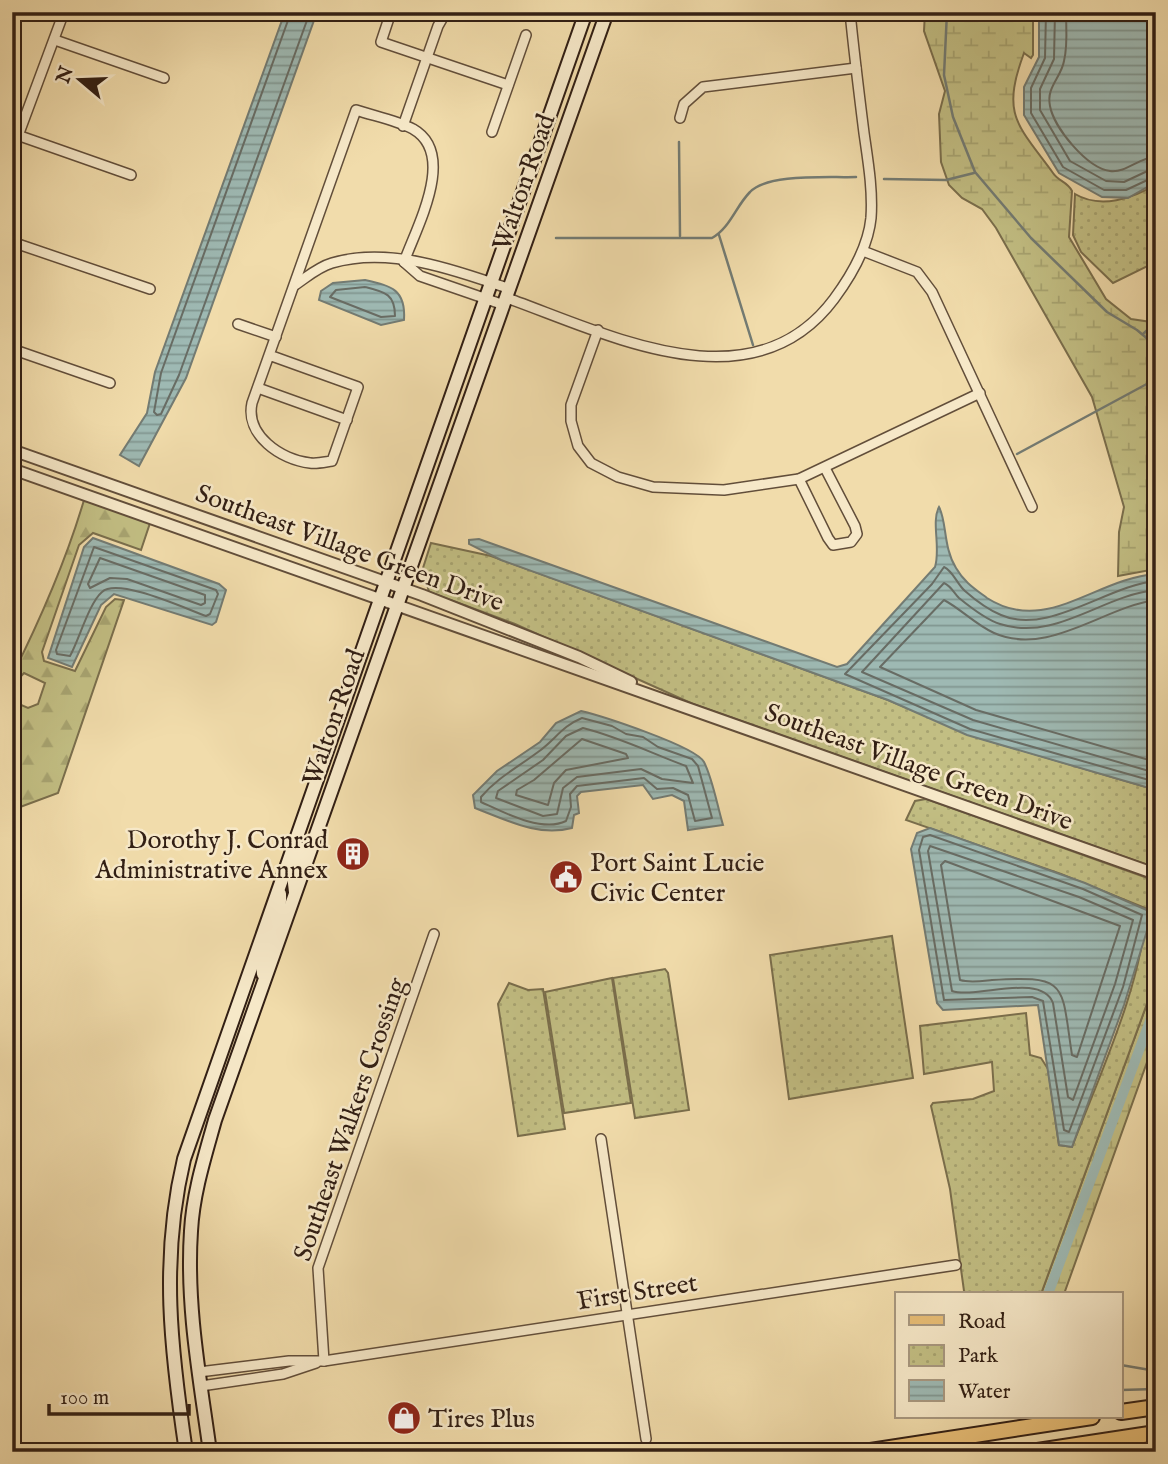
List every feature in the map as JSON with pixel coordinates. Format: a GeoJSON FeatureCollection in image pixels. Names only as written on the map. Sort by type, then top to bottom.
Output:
{"type":"FeatureCollection","features":[{"type":"Feature","properties":{"kind":"main road","name":"Walton Road"},"geometry":{"type":"LineString","coordinates":[[186,1452],[168,1308],[174,1199],[187,1148],[586,12]]}},
{"type":"Feature","properties":{"kind":"main road","name":"Walton Road"},"geometry":{"type":"LineString","coordinates":[[210,1452],[190,1290],[191,1229],[198,1181],[215,1120],[607,12]]}},
{"type":"Feature","properties":{"kind":"main road"},"geometry":{"type":"LineString","coordinates":[[295,894],[293,874],[309,813],[311,793]]}},
{"type":"Feature","properties":{"kind":"main road"},"geometry":{"type":"LineString","coordinates":[[264,982],[263,958],[280,902],[279,883]]}},
{"type":"Feature","properties":{"kind":"main road"},"geometry":{"type":"LineString","coordinates":[[1122,1412],[1154,1407]]}},
{"type":"Feature","properties":{"kind":"main road"},"geometry":{"type":"LineString","coordinates":[[863,1452],[1085,1418]]}},
{"type":"Feature","properties":{"kind":"main road"},"geometry":{"type":"LineString","coordinates":[[1031,1452],[1155,1433]]}},
{"type":"Feature","properties":{"kind":"street"},"geometry":{"type":"LineString","coordinates":[[12,152],[64,12]]}},
{"type":"Feature","properties":{"kind":"street"},"geometry":{"type":"LineString","coordinates":[[391,12],[381,42],[508,85]]}},
{"type":"Feature","properties":{"kind":"street"},"geometry":{"type":"LineString","coordinates":[[403,126],[446,12]]}},
{"type":"Feature","properties":{"kind":"street"},"geometry":{"type":"LineString","coordinates":[[295,285],[334,262],[376,258],[404,262],[427,261],[491,282],[507,297],[598,330],[686,357],[718,359],[752,354],[790,338],[824,313],[845,284],[863,251],[871,218],[870,175],[849,12]]}},
{"type":"Feature","properties":{"kind":"street"},"geometry":{"type":"LineString","coordinates":[[492,132],[526,35]]}},
{"type":"Feature","properties":{"kind":"street"},"geometry":{"type":"LineString","coordinates":[[55,40],[164,78]]}},
{"type":"Feature","properties":{"kind":"street"},"geometry":{"type":"LineString","coordinates":[[680,118],[684,104],[703,87],[856,68]]}},
{"type":"Feature","properties":{"kind":"street"},"geometry":{"type":"LineString","coordinates":[[270,355],[358,387],[332,461],[310,464],[284,454],[257,435],[250,413],[258,388],[356,110],[403,126],[426,140],[434,154],[435,167],[404,262]]}},
{"type":"Feature","properties":{"kind":"street"},"geometry":{"type":"LineString","coordinates":[[20,135],[131,175]]}},
{"type":"Feature","properties":{"kind":"street"},"geometry":{"type":"LineString","coordinates":[[12,242],[150,289]]}},
{"type":"Feature","properties":{"kind":"street"},"geometry":{"type":"LineString","coordinates":[[863,251],[917,272],[932,292],[1032,506]]}},
{"type":"Feature","properties":{"kind":"street"},"geometry":{"type":"LineString","coordinates":[[404,262],[420,276],[485,299],[507,297]]}},
{"type":"Feature","properties":{"kind":"street"},"geometry":{"type":"LineString","coordinates":[[238,324],[276,337]]}},
{"type":"Feature","properties":{"kind":"street"},"geometry":{"type":"LineString","coordinates":[[598,330],[571,405],[571,421],[578,446],[591,463],[618,477],[686,490],[723,491],[799,479],[980,393]]}},
{"type":"Feature","properties":{"kind":"street"},"geometry":{"type":"LineString","coordinates":[[12,349],[110,383]]}},
{"type":"Feature","properties":{"kind":"street"},"geometry":{"type":"LineString","coordinates":[[258,388],[346,420]]}},
{"type":"Feature","properties":{"kind":"street","name":"Southeast Village Green Drive"},"geometry":{"type":"LineString","coordinates":[[12,450],[403,588],[579,657],[668,699]]}},
{"type":"Feature","properties":{"kind":"street"},"geometry":{"type":"LineString","coordinates":[[799,479],[833,545],[851,542],[857,534],[855,526],[825,468]]}},
{"type":"Feature","properties":{"kind":"street","name":"Southeast Village Green Drive"},"geometry":{"type":"LineString","coordinates":[[12,469],[668,699],[1156,874]]}},
{"type":"Feature","properties":{"kind":"street","name":"Southeast Walkers Crossing"},"geometry":{"type":"LineString","coordinates":[[324,1360],[318,1268],[434,934]]}},
{"type":"Feature","properties":{"kind":"street"},"geometry":{"type":"LineString","coordinates":[[601,1139],[646,1439]]}},
{"type":"Feature","properties":{"kind":"street","name":"First Street"},"geometry":{"type":"LineString","coordinates":[[200,1372],[289,1361],[324,1360],[956,1265]]}},
{"type":"Feature","properties":{"kind":"street","name":"First Street"},"geometry":{"type":"LineString","coordinates":[[201,1386],[283,1374],[324,1360]]}},
{"type":"Feature","properties":{"kind":"street"},"geometry":{"type":"LineString","coordinates":[[1154,1407],[1154,1452]]}},
{"type":"Feature","properties":{"kind":"green space"},"geometry":{"type":"Polygon","coordinates":[[[925,12],[1028,12],[1033,18],[1033,55],[1031,58],[1024,53],[1014,91],[1016,118],[1053,173],[1072,191],[1069,237],[1106,299],[1131,319],[1151,322],[1156,331],[1156,569],[1118,576],[1119,532],[1124,507],[1092,397],[996,228],[982,209],[962,198],[949,185],[941,162],[939,114],[945,91],[924,31],[925,12]]]}},
{"type":"Feature","properties":{"kind":"green space"},"geometry":{"type":"Polygon","coordinates":[[[1156,184],[1156,262],[1113,283],[1081,252],[1073,235],[1075,194],[1095,201],[1116,200],[1137,194],[1156,184]]]}},
{"type":"Feature","properties":{"kind":"green space"},"geometry":{"type":"Polygon","coordinates":[[[84,500],[150,523],[141,550],[93,533],[79,545],[42,652],[44,661],[75,671],[106,607],[115,599],[124,600],[58,793],[12,810],[12,701],[28,708],[38,704],[45,683],[24,673],[12,686],[12,676],[52,589],[84,500]]]}},
{"type":"Feature","properties":{"kind":"green space"},"geometry":{"type":"Polygon","coordinates":[[[431,543],[491,556],[888,700],[976,737],[1156,790],[1156,868],[693,704],[515,624],[429,592],[423,568],[431,543]]]}},
{"type":"Feature","properties":{"kind":"green space"},"geometry":{"type":"Polygon","coordinates":[[[926,799],[1156,881],[1156,979],[1042,1292],[964,1291],[950,1189],[931,1106],[933,1103],[973,1099],[994,1091],[992,1062],[924,1074],[920,1026],[1026,1013],[1030,1055],[1041,1058],[1048,1069],[1059,1145],[1072,1147],[1129,996],[1138,965],[1145,908],[1061,874],[906,820],[915,801],[926,799]]]}},
{"type":"Feature","properties":{"kind":"green space"},"geometry":{"type":"Polygon","coordinates":[[[892,936],[913,1078],[789,1099],[770,955],[892,936]]]}},
{"type":"Feature","properties":{"kind":"green space"},"geometry":{"type":"Polygon","coordinates":[[[665,969],[668,973],[689,1110],[635,1118],[613,978],[665,969]]]}},
{"type":"Feature","properties":{"kind":"green space"},"geometry":{"type":"Polygon","coordinates":[[[612,978],[631,1103],[564,1113],[545,992],[612,978]]]}},
{"type":"Feature","properties":{"kind":"green space"},"geometry":{"type":"Polygon","coordinates":[[[1156,979],[1156,1037],[1065,1292],[1042,1292],[1156,979]]]}},
{"type":"Feature","properties":{"kind":"green space"},"geometry":{"type":"Polygon","coordinates":[[[509,983],[528,990],[543,989],[565,1129],[518,1136],[498,1004],[509,983]]]}},
{"type":"Feature","properties":{"kind":"water"},"geometry":{"type":"Polygon","coordinates":[[[285,12],[317,12],[186,378],[139,466],[120,455],[147,413],[155,372],[285,12]]]}},
{"type":"Feature","properties":{"kind":"water"},"geometry":{"type":"Polygon","coordinates":[[[1039,12],[1156,12],[1156,182],[1128,198],[1102,197],[1059,173],[1024,115],[1024,87],[1039,57],[1039,12]]]}},
{"type":"Feature","properties":{"kind":"water"},"geometry":{"type":"Polygon","coordinates":[[[365,280],[389,287],[399,295],[404,320],[381,325],[319,300],[321,291],[333,283],[365,280]]]}},
{"type":"Feature","properties":{"kind":"water"},"geometry":{"type":"Polygon","coordinates":[[[939,507],[949,552],[959,573],[987,598],[1009,608],[1030,611],[1051,608],[1134,578],[1156,574],[1156,790],[967,735],[888,700],[501,560],[469,544],[469,540],[479,539],[837,667],[847,664],[935,567],[936,520],[939,507]]]}},
{"type":"Feature","properties":{"kind":"water"},"geometry":{"type":"Polygon","coordinates":[[[93,538],[219,584],[226,590],[216,622],[212,625],[114,594],[101,605],[72,667],[48,658],[84,547],[93,538]]]}},
{"type":"Feature","properties":{"kind":"water"},"geometry":{"type":"Polygon","coordinates":[[[581,711],[647,732],[697,755],[707,769],[723,825],[688,830],[684,801],[672,795],[653,799],[643,785],[581,792],[577,796],[579,813],[574,815],[572,828],[559,830],[522,826],[475,808],[473,795],[497,771],[540,742],[556,723],[581,711]]]}},
{"type":"Feature","properties":{"kind":"water"},"geometry":{"type":"Polygon","coordinates":[[[930,828],[1085,883],[1149,911],[1150,921],[1124,1005],[1072,1147],[1059,1145],[1038,1005],[943,1010],[937,1003],[911,849],[917,833],[930,828]]]}},
{"type":"Feature","properties":{"kind":"waterway"},"geometry":{"type":"LineString","coordinates":[[947,12],[944,75],[953,117],[975,172],[1031,238],[1107,312],[1137,330],[1156,346]]}},
{"type":"Feature","properties":{"kind":"waterway"},"geometry":{"type":"LineString","coordinates":[[679,142],[680,236]]}},
{"type":"Feature","properties":{"kind":"waterway"},"geometry":{"type":"LineString","coordinates":[[884,179],[946,180],[974,173]]}},
{"type":"Feature","properties":{"kind":"waterway"},"geometry":{"type":"LineString","coordinates":[[556,238],[712,238],[724,229],[745,198],[759,186],[784,179],[856,177]]}},
{"type":"Feature","properties":{"kind":"waterway"},"geometry":{"type":"LineString","coordinates":[[719,235],[753,345]]}},
{"type":"Feature","properties":{"kind":"waterway"},"geometry":{"type":"LineString","coordinates":[[1143,334],[1156,322]]}},
{"type":"Feature","properties":{"kind":"waterway"},"geometry":{"type":"LineString","coordinates":[[1017,454],[1156,379]]}},
{"type":"Feature","properties":{"kind":"waterway"},"geometry":{"type":"LineString","coordinates":[[1049,1292],[1156,1005]]}},
{"type":"Feature","properties":{"kind":"waterway"},"geometry":{"type":"LineString","coordinates":[[1122,1365],[1156,1371]]}},
{"type":"Feature","properties":{"kind":"waterway"},"geometry":{"type":"LineString","coordinates":[[1122,1390],[1156,1389]]}},
{"type":"Feature","properties":{"kind":"place","name":"Dorothy J. Conrad Administrative Annex"},"geometry":{"type":"Point","coordinates":[353,854]}},
{"type":"Feature","properties":{"kind":"place","name":"Port Saint Lucie Civic Center"},"geometry":{"type":"Point","coordinates":[566,877]}},
{"type":"Feature","properties":{"kind":"place","name":"Tires Plus"},"geometry":{"type":"Point","coordinates":[404,1418]}}]}
